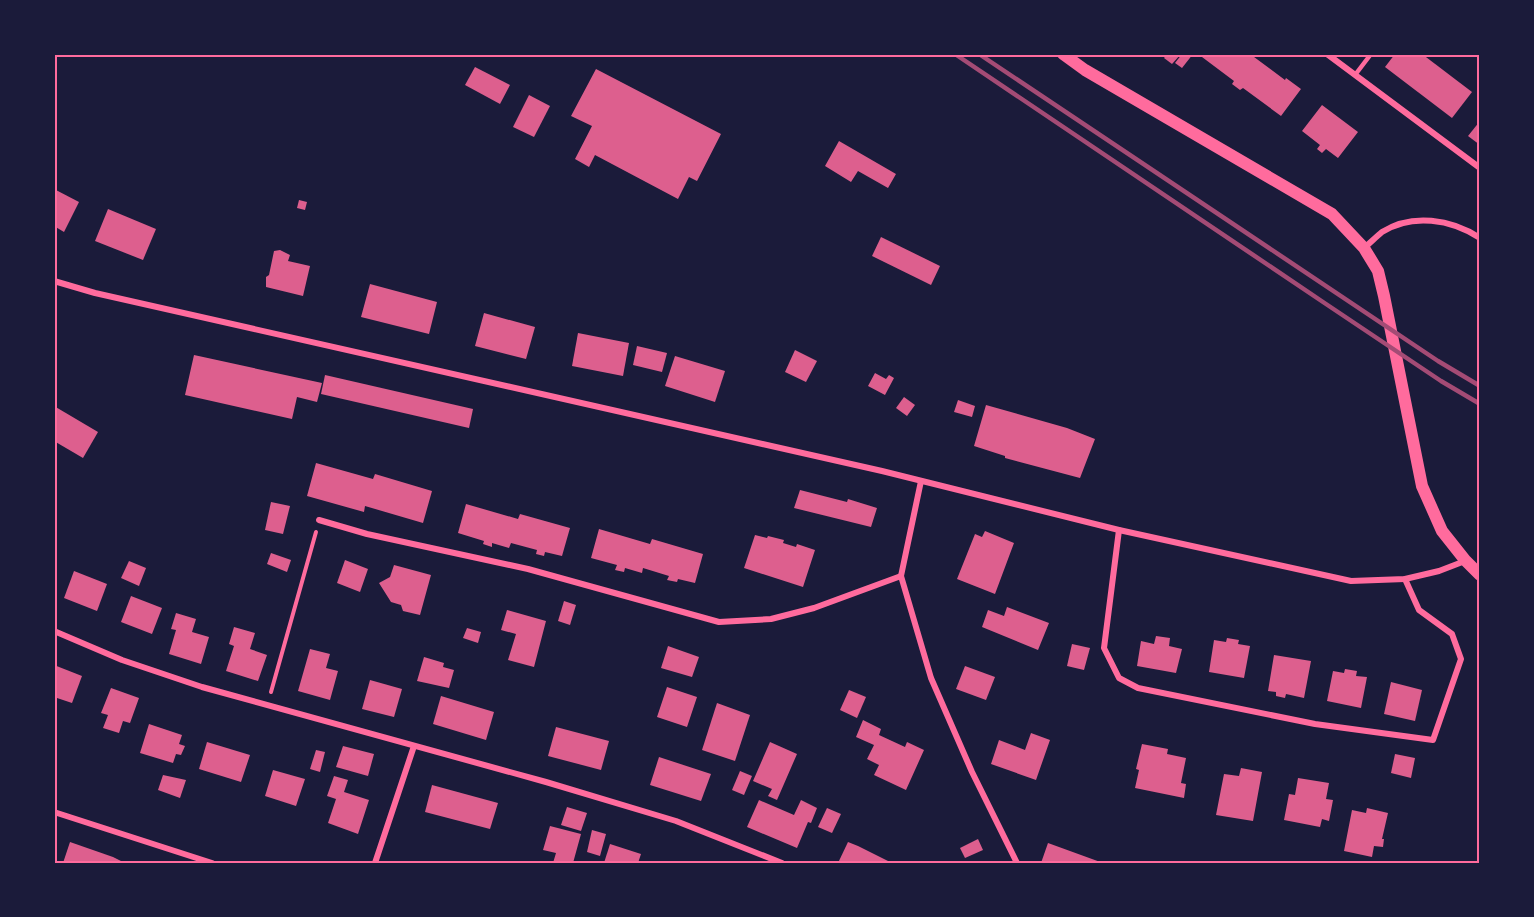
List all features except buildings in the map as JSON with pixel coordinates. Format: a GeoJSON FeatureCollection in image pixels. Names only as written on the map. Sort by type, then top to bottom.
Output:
{"type":"FeatureCollection","features":[{"type":"Feature","properties":{"kind":"main road"},"geometry":{"type":"LineString","coordinates":[[1063,54],[1085,70],[1332,214],[1364,248],[1378,271],[1422,486],[1442,531],[1480,575]]}},
{"type":"Feature","properties":{"kind":"street"},"geometry":{"type":"LineString","coordinates":[[1327,54],[1480,168]]}},
{"type":"Feature","properties":{"kind":"street"},"geometry":{"type":"LineString","coordinates":[[1364,248],[1382,232],[1407,222],[1439,220],[1470,231],[1480,238]]}},
{"type":"Feature","properties":{"kind":"street"},"geometry":{"type":"LineString","coordinates":[[54,281],[95,293],[921,481],[1119,530],[1351,581],[1405,579],[1439,572],[1466,560]]}},
{"type":"Feature","properties":{"kind":"street"},"geometry":{"type":"LineString","coordinates":[[921,481],[901,576],[931,678],[972,772],[1017,863]]}},
{"type":"Feature","properties":{"kind":"street"},"geometry":{"type":"LineString","coordinates":[[320,520],[367,534],[528,569],[719,622],[771,619],[803,611],[901,576]]}},
{"type":"Feature","properties":{"kind":"street"},"geometry":{"type":"LineString","coordinates":[[1119,530],[1104,648],[1119,678],[1138,688],[1315,724],[1433,740],[1461,659],[1452,634],[1419,610],[1405,579]]}},
{"type":"Feature","properties":{"kind":"street"},"geometry":{"type":"LineString","coordinates":[[54,631],[122,660],[202,687],[676,821],[782,863]]}},
{"type":"Feature","properties":{"kind":"street"},"geometry":{"type":"LineString","coordinates":[[375,863],[414,746]]}},
{"type":"Feature","properties":{"kind":"street"},"geometry":{"type":"LineString","coordinates":[[54,812],[212,863]]}},
{"type":"Feature","properties":{"kind":"lane"},"geometry":{"type":"LineString","coordinates":[[1355,75],[1371,54]]}},
{"type":"Feature","properties":{"kind":"path"},"geometry":{"type":"LineString","coordinates":[[268,704],[320,520]]}},
{"type":"Feature","properties":{"kind":"railway"},"geometry":{"type":"LineString","coordinates":[[955,54],[1441,381],[1480,404]]}},
{"type":"Feature","properties":{"kind":"railway"},"geometry":{"type":"LineString","coordinates":[[979,54],[1438,361],[1480,386]]}}]}
